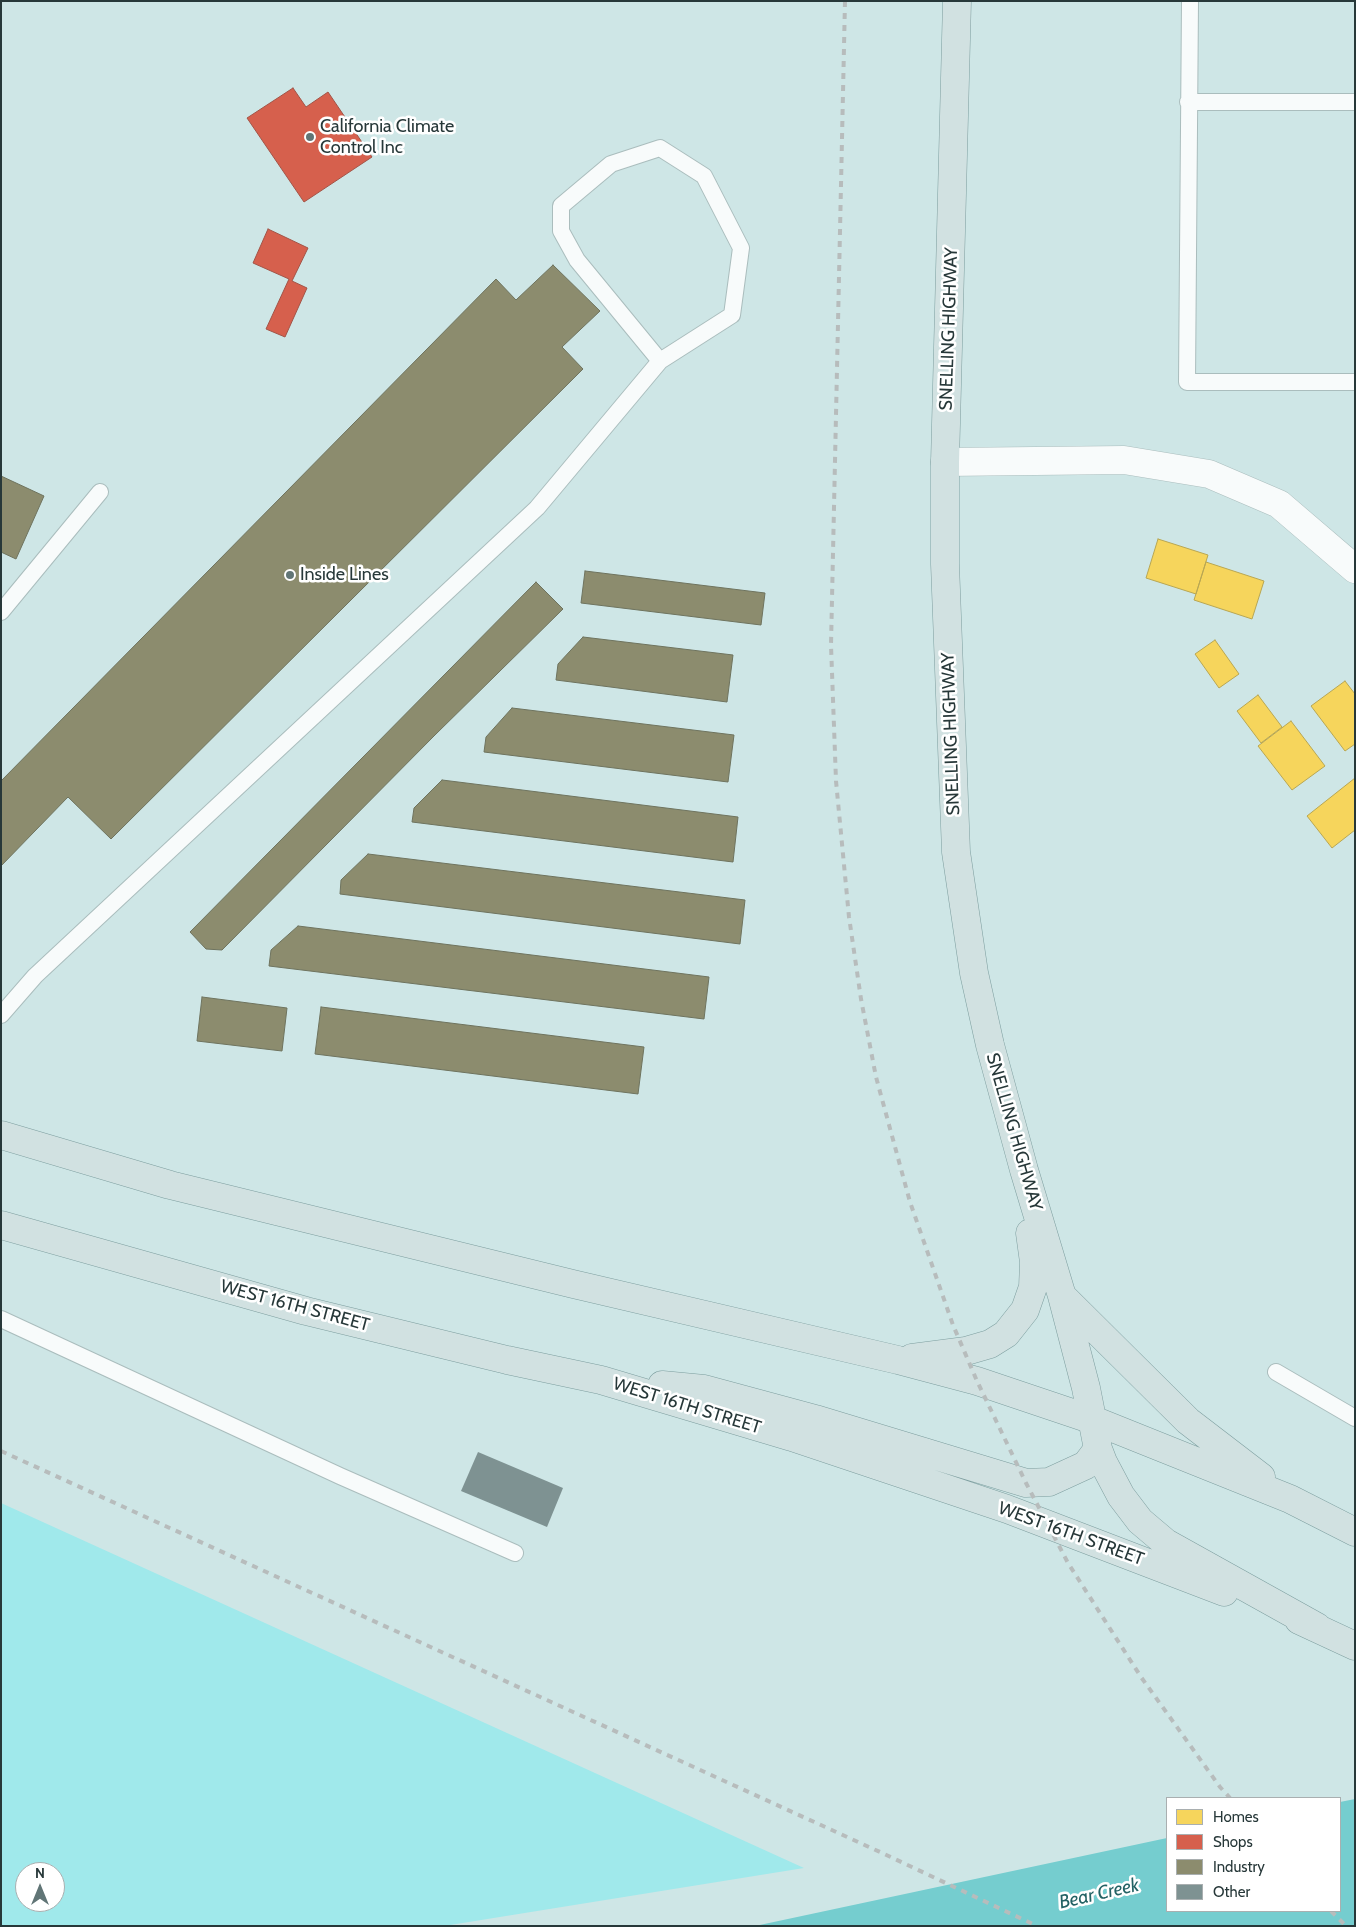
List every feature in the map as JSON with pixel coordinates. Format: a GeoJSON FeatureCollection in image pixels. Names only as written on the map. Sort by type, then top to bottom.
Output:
{"type":"FeatureCollection","features":[{"type":"Feature","properties":{"kind":"main road","name":"SNELLING HIGHWAY"},"geometry":{"type":"LineString","coordinates":[[957,1],[945,462],[945,564],[956,852],[974,973],[990,1045],[1024,1170],[1062,1296],[1093,1420],[1098,1449],[1103,1462],[1121,1496],[1140,1521],[1166,1543],[1317,1627]]}},
{"type":"Feature","properties":{"kind":"main road"},"geometry":{"type":"LineString","coordinates":[[1,1136],[170,1185],[573,1284],[898,1360],[977,1381],[1093,1420],[1290,1499],[1355,1532]]}},
{"type":"Feature","properties":{"kind":"main road"},"geometry":{"type":"LineString","coordinates":[[898,1360],[966,1351],[990,1344],[1006,1334],[1025,1310],[1033,1287],[1034,1262],[1024,1170]]}},
{"type":"Feature","properties":{"kind":"main road","name":"WEST 16TH STREET"},"geometry":{"type":"LineString","coordinates":[[1,1225],[306,1311],[507,1360],[601,1380],[792,1437],[1007,1509],[1317,1627],[1355,1646]]}},
{"type":"Feature","properties":{"kind":"main road"},"geometry":{"type":"LineString","coordinates":[[1062,1296],[1188,1421],[1290,1499]]}},
{"type":"Feature","properties":{"kind":"main road"},"geometry":{"type":"LineString","coordinates":[[601,1380],[704,1390],[815,1418],[1026,1483],[1049,1482],[1086,1464],[1098,1449]]}},
{"type":"Feature","properties":{"kind":"street"},"geometry":{"type":"LineString","coordinates":[[945,462],[1124,460],[1209,474],[1279,504],[1355,569]]}},
{"type":"Feature","properties":{"kind":"lane"},"geometry":{"type":"LineString","coordinates":[[1190,1],[1187,382],[1355,382]]}},
{"type":"Feature","properties":{"kind":"lane"},"geometry":{"type":"LineString","coordinates":[[1188,102],[1355,102]]}},
{"type":"Feature","properties":{"kind":"lane"},"geometry":{"type":"LineString","coordinates":[[1,1015],[35,976],[537,508],[660,361],[732,315],[741,248],[704,176],[660,148],[611,164],[561,206],[561,231],[577,260],[660,361]]}},
{"type":"Feature","properties":{"kind":"lane"},"geometry":{"type":"LineString","coordinates":[[1,612],[100,492]]}},
{"type":"Feature","properties":{"kind":"lane"},"geometry":{"type":"LineString","coordinates":[[1,1319],[340,1476],[515,1553]]}},
{"type":"Feature","properties":{"kind":"lane"},"geometry":{"type":"LineString","coordinates":[[1276,1372],[1355,1418]]}},
{"type":"Feature","properties":{"kind":"shaded area"},"geometry":{"type":"Polygon","coordinates":[[[1,1503],[804,1868],[444,1926],[1,1926],[1,1503]]]}},
{"type":"Feature","properties":{"kind":"water","name":"Bear Creek"},"geometry":{"type":"Polygon","coordinates":[[[1355,1799],[1355,1926],[755,1926],[1166,1838],[1166,1912],[1341,1912],[1341,1802],[1355,1799]]]}},
{"type":"Feature","properties":{"kind":"building: Homes"},"geometry":{"type":"Polygon","coordinates":[[[1158,539],[1208,555],[1196,594],[1146,578],[1158,539]]]}},
{"type":"Feature","properties":{"kind":"building: Homes"},"geometry":{"type":"Polygon","coordinates":[[[1206,562],[1264,581],[1252,619],[1194,600],[1206,562]]]}},
{"type":"Feature","properties":{"kind":"building: Homes"},"geometry":{"type":"Polygon","coordinates":[[[1215,640],[1239,674],[1219,688],[1195,654],[1215,640]]]}},
{"type":"Feature","properties":{"kind":"building: Homes"},"geometry":{"type":"Polygon","coordinates":[[[1345,681],[1355,694],[1355,744],[1345,751],[1311,706],[1345,681]]]}},
{"type":"Feature","properties":{"kind":"building: Homes"},"geometry":{"type":"Polygon","coordinates":[[[1258,695],[1282,727],[1261,743],[1237,711],[1258,695]]]}},
{"type":"Feature","properties":{"kind":"building: Homes"},"geometry":{"type":"Polygon","coordinates":[[[1291,721],[1325,766],[1292,790],[1258,746],[1291,721]]]}},
{"type":"Feature","properties":{"kind":"building: Homes"},"geometry":{"type":"Polygon","coordinates":[[[1355,778],[1355,830],[1332,848],[1307,816],[1355,778]]]}},
{"type":"Feature","properties":{"kind":"building: Shops","name":"California Climate Control Inc"},"geometry":{"type":"Polygon","coordinates":[[[293,88],[306,107],[328,92],[372,157],[304,202],[247,118],[293,88]]]}},
{"type":"Feature","properties":{"kind":"building: Shops"},"geometry":{"type":"Polygon","coordinates":[[[268,229],[308,248],[292,281],[307,288],[285,337],[266,329],[289,279],[253,263],[268,229]]]}},
{"type":"Feature","properties":{"kind":"building: Industry","name":"Inside Lines"},"geometry":{"type":"Polygon","coordinates":[[[553,265],[600,311],[562,347],[583,369],[111,839],[68,797],[1,866],[1,781],[496,279],[516,300],[553,265]]]}},
{"type":"Feature","properties":{"kind":"building: Industry"},"geometry":{"type":"Polygon","coordinates":[[[1,476],[44,496],[16,559],[1,552],[1,476]]]}},
{"type":"Feature","properties":{"kind":"building: Industry"},"geometry":{"type":"Polygon","coordinates":[[[585,571],[765,593],[761,625],[581,603],[585,571]]]}},
{"type":"Feature","properties":{"kind":"building: Industry"},"geometry":{"type":"Polygon","coordinates":[[[536,582],[563,609],[222,950],[206,949],[190,932],[536,582]]]}},
{"type":"Feature","properties":{"kind":"building: Industry"},"geometry":{"type":"Polygon","coordinates":[[[583,637],[733,655],[727,702],[556,680],[558,664],[583,637]]]}},
{"type":"Feature","properties":{"kind":"building: Industry"},"geometry":{"type":"Polygon","coordinates":[[[512,708],[734,735],[728,782],[484,752],[486,737],[512,708]]]}},
{"type":"Feature","properties":{"kind":"building: Industry"},"geometry":{"type":"Polygon","coordinates":[[[442,780],[738,817],[733,862],[412,822],[414,808],[442,780]]]}},
{"type":"Feature","properties":{"kind":"building: Industry"},"geometry":{"type":"Polygon","coordinates":[[[368,854],[745,900],[740,944],[340,894],[341,880],[368,854]]]}},
{"type":"Feature","properties":{"kind":"building: Industry"},"geometry":{"type":"Polygon","coordinates":[[[298,926],[709,977],[704,1019],[269,966],[271,950],[298,926]]]}},
{"type":"Feature","properties":{"kind":"building: Industry"},"geometry":{"type":"Polygon","coordinates":[[[202,997],[287,1008],[282,1051],[197,1041],[202,997]]]}},
{"type":"Feature","properties":{"kind":"building: Industry"},"geometry":{"type":"Polygon","coordinates":[[[321,1007],[644,1047],[638,1094],[315,1054],[321,1007]]]}},
{"type":"Feature","properties":{"kind":"building: Other"},"geometry":{"type":"Polygon","coordinates":[[[478,1452],[563,1488],[547,1527],[461,1491],[478,1452]]]}},
{"type":"Feature","properties":{"kind":"railway"},"geometry":{"type":"LineString","coordinates":[[845,1],[831,645],[836,781],[849,917],[861,999],[876,1077],[910,1202],[953,1325],[977,1381],[1026,1483],[1068,1563],[1141,1677],[1229,1797]]}},
{"type":"Feature","properties":{"kind":"railway"},"geometry":{"type":"LineString","coordinates":[[1,1451],[880,1852],[1037,1926]]}},
{"type":"Feature","properties":{"kind":"railway"},"geometry":{"type":"LineString","coordinates":[[1332,1912],[1346,1926]]}},
{"type":"Feature","properties":{"kind":"place","name":"California Climate Control Inc"},"geometry":{"type":"Point","coordinates":[310,137]}},
{"type":"Feature","properties":{"kind":"place","name":"Inside Lines"},"geometry":{"type":"Point","coordinates":[290,575]}}]}
